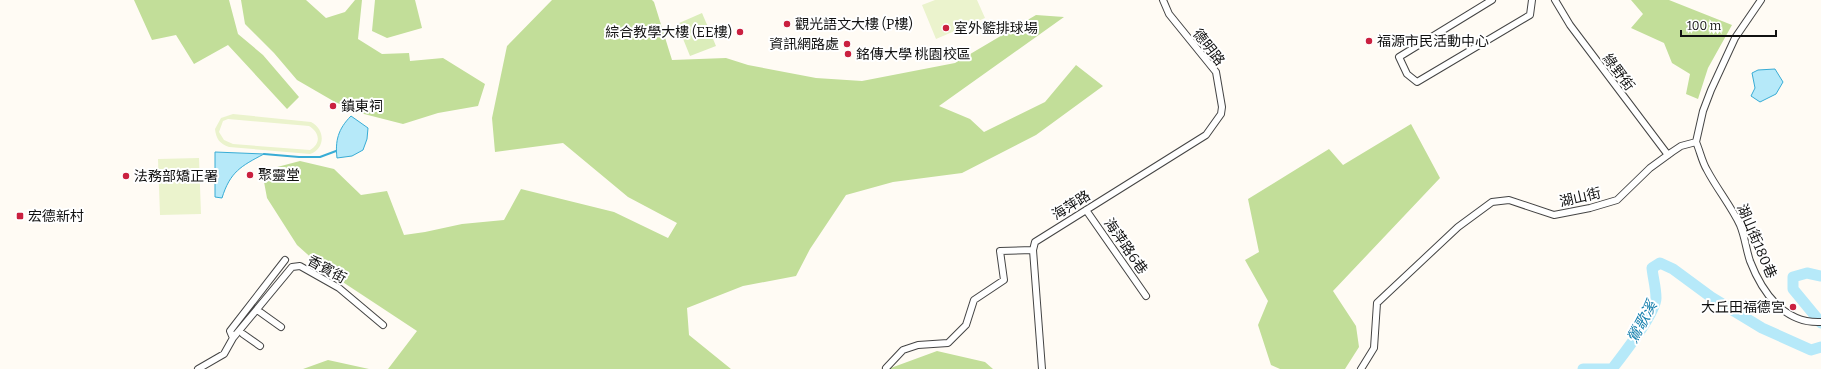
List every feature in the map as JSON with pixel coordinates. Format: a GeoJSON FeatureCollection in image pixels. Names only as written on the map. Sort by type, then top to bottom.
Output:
{"type":"FeatureCollection","features":[{"type":"Feature","properties":{"kind":"street","name":"德明路"},"geometry":{"type":"LineString","coordinates":[[1163,0],[1169,14],[1181,31],[1216,72],[1222,107],[1221,114]]}},
{"type":"Feature","properties":{"kind":"street"},"geometry":{"type":"LineString","coordinates":[[1492,0],[1399,57],[1407,74],[1417,82],[1530,15],[1532,0]]}},
{"type":"Feature","properties":{"kind":"street","name":"綠野街"},"geometry":{"type":"LineString","coordinates":[[1556,0],[1570,25],[1668,155]]}},
{"type":"Feature","properties":{"kind":"street"},"geometry":{"type":"LineString","coordinates":[[1696,142],[1701,118],[1708,97],[1735,38],[1761,0]]}},
{"type":"Feature","properties":{"kind":"street","name":"海萍路"},"geometry":{"type":"LineString","coordinates":[[1032,250],[1035,242],[1206,135],[1221,114]]}},
{"type":"Feature","properties":{"kind":"street","name":"湖山街"},"geometry":{"type":"LineString","coordinates":[[1361,369],[1374,348],[1378,303],[1458,227],[1492,202],[1509,200],[1554,215],[1590,208],[1617,200],[1650,168],[1681,146],[1696,142]]}},
{"type":"Feature","properties":{"kind":"street","name":"湖山街180巷"},"geometry":{"type":"LineString","coordinates":[[1696,142],[1706,169],[1740,227],[1750,260],[1764,289],[1774,302],[1784,311],[1799,320],[1818,322]]}},
{"type":"Feature","properties":{"kind":"street","name":"海萍路6巷"},"geometry":{"type":"LineString","coordinates":[[1086,210],[1146,296]]}},
{"type":"Feature","properties":{"kind":"street"},"geometry":{"type":"LineString","coordinates":[[886,368],[903,350],[918,344],[948,342],[966,325],[974,300],[1004,280],[1000,251],[1032,250],[1042,369]]}},
{"type":"Feature","properties":{"kind":"street","name":"香賓街"},"geometry":{"type":"LineString","coordinates":[[233,338],[230,331],[285,260]]}},
{"type":"Feature","properties":{"kind":"street","name":"香賓街"},"geometry":{"type":"LineString","coordinates":[[198,369],[224,354],[233,338],[292,267],[300,266],[339,288],[383,325]]}},
{"type":"Feature","properties":{"kind":"street"},"geometry":{"type":"LineString","coordinates":[[260,312],[281,327]]}},
{"type":"Feature","properties":{"kind":"street"},"geometry":{"type":"LineString","coordinates":[[243,334],[260,346]]}},
{"type":"Feature","properties":{"kind":"green space"},"geometry":{"type":"Polygon","coordinates":[[[134,0],[229,0],[238,34],[263,55],[299,97],[287,109],[228,45],[194,64],[176,35],[152,40],[134,0]]]}},
{"type":"Feature","properties":{"kind":"green space"},"geometry":{"type":"Polygon","coordinates":[[[241,0],[306,0],[326,18],[345,12],[355,0],[362,0],[358,39],[382,54],[409,53],[410,61],[443,58],[485,84],[478,106],[438,113],[403,124],[364,114],[335,102],[297,80],[274,53],[245,24],[241,0]]]}},
{"type":"Feature","properties":{"kind":"green space"},"geometry":{"type":"Polygon","coordinates":[[[375,0],[415,0],[422,28],[387,38],[372,31],[375,0]]]}},
{"type":"Feature","properties":{"kind":"green space"},"geometry":{"type":"Polygon","coordinates":[[[552,0],[652,0],[654,2],[672,60],[726,58],[748,65],[816,78],[862,81],[955,63],[1036,15],[1064,17],[939,106],[970,119],[984,132],[1045,102],[1076,65],[1103,86],[1036,135],[962,173],[893,182],[846,195],[810,249],[796,276],[743,286],[687,308],[689,335],[731,369],[388,369],[417,331],[326,271],[297,245],[267,198],[262,171],[300,161],[334,169],[361,195],[387,191],[404,235],[462,224],[504,220],[521,189],[614,212],[668,238],[677,223],[628,197],[563,143],[495,152],[492,118],[507,46],[552,0]]]}},
{"type":"Feature","properties":{"kind":"green space","name":"室外籃排球場"},"geometry":{"type":"Polygon","coordinates":[[[935,0],[977,0],[985,18],[936,39],[922,5],[935,0]]]}},
{"type":"Feature","properties":{"kind":"green space"},"geometry":{"type":"Polygon","coordinates":[[[1631,0],[1669,0],[1732,25],[1708,68],[1698,99],[1686,94],[1690,74],[1672,63],[1664,43],[1631,28],[1643,14],[1631,0]]]}},
{"type":"Feature","properties":{"kind":"green space"},"geometry":{"type":"Polygon","coordinates":[[[702,13],[716,46],[690,56],[677,24],[702,13]]]}},
{"type":"Feature","properties":{"kind":"green space"},"geometry":{"type":"Polygon","coordinates":[[[233,114],[311,122],[316,125],[321,134],[321,144],[315,152],[310,154],[229,147],[221,143],[216,136],[215,129],[221,118],[233,114]],[[228,119],[223,121],[219,132],[224,140],[233,144],[310,150],[318,141],[318,138],[315,131],[309,126],[228,119]]]}},
{"type":"Feature","properties":{"kind":"green space"},"geometry":{"type":"Polygon","coordinates":[[[1411,124],[1440,178],[1333,291],[1356,326],[1359,347],[1345,369],[1280,369],[1271,365],[1258,325],[1268,301],[1245,260],[1259,252],[1248,199],[1329,149],[1343,165],[1411,124]]]}},
{"type":"Feature","properties":{"kind":"green space"},"geometry":{"type":"Polygon","coordinates":[[[199,158],[201,214],[160,215],[158,159],[199,158]]]}},
{"type":"Feature","properties":{"kind":"green space"},"geometry":{"type":"Polygon","coordinates":[[[937,351],[985,362],[993,369],[888,369],[937,351]]]}},
{"type":"Feature","properties":{"kind":"green space"},"geometry":{"type":"Polygon","coordinates":[[[328,360],[369,369],[303,369],[328,360]]]}},
{"type":"Feature","properties":{"kind":"water"},"geometry":{"type":"Polygon","coordinates":[[[1775,69],[1783,82],[1776,94],[1760,102],[1751,96],[1755,88],[1752,73],[1758,70],[1775,69]]]}},
{"type":"Feature","properties":{"kind":"water"},"geometry":{"type":"Polygon","coordinates":[[[351,116],[368,128],[367,139],[363,150],[352,156],[337,158],[338,136],[343,126],[351,116]]]}},
{"type":"Feature","properties":{"kind":"water"},"geometry":{"type":"Polygon","coordinates":[[[215,152],[264,154],[249,162],[237,171],[225,189],[222,198],[215,197],[215,152]]]}},
{"type":"Feature","properties":{"kind":"waterway"},"geometry":{"type":"LineString","coordinates":[[264,154],[320,157],[336,151]]}},
{"type":"Feature","properties":{"kind":"waterway","name":"鶯歌溪"},"geometry":{"type":"LineString","coordinates":[[1583,369],[1612,369],[1630,345],[1645,324],[1655,305],[1656,294],[1652,268],[1660,263],[1673,269],[1711,297],[1762,328],[1811,350],[1821,347]]}},
{"type":"Feature","properties":{"kind":"waterway","name":"鶯歌溪"},"geometry":{"type":"LineString","coordinates":[[1821,276],[1807,273],[1793,277],[1793,289],[1821,323]]}},
{"type":"Feature","properties":{"kind":"place","name":"觀光語文大樓 (P樓)"},"geometry":{"type":"Point","coordinates":[787,24]}},
{"type":"Feature","properties":{"kind":"place","name":"室外籃排球場"},"geometry":{"type":"Point","coordinates":[946,28]}},
{"type":"Feature","properties":{"kind":"place","name":"綜合教學大樓 (EE樓)"},"geometry":{"type":"Point","coordinates":[740,32]}},
{"type":"Feature","properties":{"kind":"place","name":"福源市民活動中心"},"geometry":{"type":"Point","coordinates":[1369,41]}},
{"type":"Feature","properties":{"kind":"place","name":"資訊網路處"},"geometry":{"type":"Point","coordinates":[847,44]}},
{"type":"Feature","properties":{"kind":"place","name":"銘傳大學 桃園校區"},"geometry":{"type":"Point","coordinates":[848,54]}},
{"type":"Feature","properties":{"kind":"place","name":"鎮東祠"},"geometry":{"type":"Point","coordinates":[333,106]}},
{"type":"Feature","properties":{"kind":"place","name":"聚靈堂"},"geometry":{"type":"Point","coordinates":[250,175]}},
{"type":"Feature","properties":{"kind":"place","name":"法務部矯正署"},"geometry":{"type":"Point","coordinates":[126,176]}},
{"type":"Feature","properties":{"kind":"place","name":"宏德新村"},"geometry":{"type":"Point","coordinates":[20,216]}},
{"type":"Feature","properties":{"kind":"place","name":"大丘田福德宮"},"geometry":{"type":"Point","coordinates":[1793,307]}}]}
